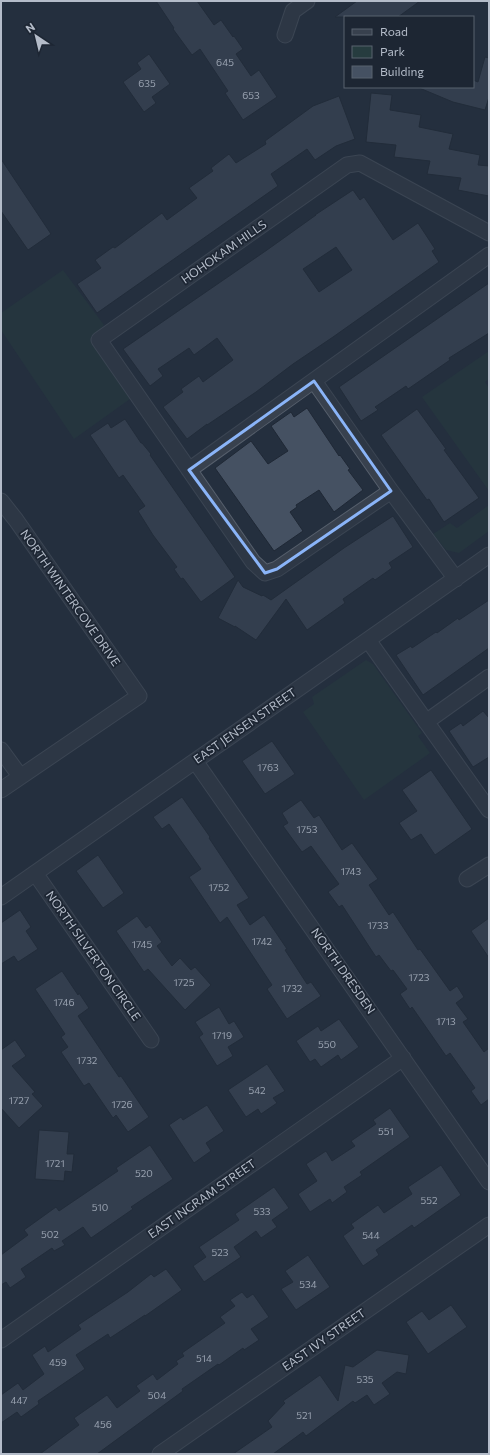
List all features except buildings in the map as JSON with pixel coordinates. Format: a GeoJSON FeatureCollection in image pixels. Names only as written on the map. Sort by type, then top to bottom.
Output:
{"type":"FeatureCollection","features":[{"type":"Feature","properties":{"kind":"street"},"geometry":{"type":"LineString","coordinates":[[285,35],[293,11],[307,1]]}},
{"type":"Feature","properties":{"kind":"street","name":"HOHOKAM HILLS"},"geometry":{"type":"LineString","coordinates":[[391,490],[277,569],[265,573],[253,562],[100,340],[347,165],[360,163],[489,233]]}},
{"type":"Feature","properties":{"kind":"street"},"geometry":{"type":"LineString","coordinates":[[189,470],[489,254]]}},
{"type":"Feature","properties":{"kind":"street"},"geometry":{"type":"LineString","coordinates":[[314,381],[456,579]]}},
{"type":"Feature","properties":{"kind":"street","name":"NORTH WINTERCOVE DRIVE"},"geometry":{"type":"LineString","coordinates":[[1,501],[16,520],[139,696],[20,776]]}},
{"type":"Feature","properties":{"kind":"street","name":"EAST JENSEN STREET"},"geometry":{"type":"LineString","coordinates":[[1,897],[456,579],[489,554]]}},
{"type":"Feature","properties":{"kind":"street"},"geometry":{"type":"LineString","coordinates":[[368,640],[489,810]]}},
{"type":"Feature","properties":{"kind":"street"},"geometry":{"type":"LineString","coordinates":[[426,722],[489,677]]}},
{"type":"Feature","properties":{"kind":"street"},"geometry":{"type":"LineString","coordinates":[[1,750],[20,776],[1,790]]}},
{"type":"Feature","properties":{"kind":"street","name":"NORTH DRESDEN"},"geometry":{"type":"LineString","coordinates":[[195,761],[489,1182]]}},
{"type":"Feature","properties":{"kind":"street"},"geometry":{"type":"LineString","coordinates":[[467,879],[489,865]]}},
{"type":"Feature","properties":{"kind":"street","name":"NORTH SILVERTON CIRCLE"},"geometry":{"type":"LineString","coordinates":[[36,873],[151,1040]]}},
{"type":"Feature","properties":{"kind":"street","name":"EAST INGRAM STREET"},"geometry":{"type":"LineString","coordinates":[[1,1340],[403,1058]]}},
{"type":"Feature","properties":{"kind":"street","name":"EAST IVY STREET"},"geometry":{"type":"LineString","coordinates":[[160,1454],[489,1225]]}},
{"type":"Feature","properties":{"kind":"highlighted area"},"geometry":{"type":"Polygon","coordinates":[[[314,381],[391,491],[277,569],[265,573],[189,470],[314,381]]]}},
{"type":"Feature","properties":{"kind":"green space"},"geometry":{"type":"Polygon","coordinates":[[[63,270],[104,325],[98,336],[98,349],[130,399],[74,439],[1,330],[1,313],[63,270]]]}},
{"type":"Feature","properties":{"kind":"green space"},"geometry":{"type":"Polygon","coordinates":[[[489,351],[489,379],[485,382],[489,388],[489,491],[422,397],[489,351]]]}},
{"type":"Feature","properties":{"kind":"green space"},"geometry":{"type":"Polygon","coordinates":[[[489,505],[489,531],[459,553],[446,550],[433,534],[450,523],[457,528],[489,505]]]}},
{"type":"Feature","properties":{"kind":"green space"},"geometry":{"type":"Polygon","coordinates":[[[366,660],[373,664],[422,733],[418,736],[430,753],[364,800],[303,712],[314,704],[312,697],[366,660]]]}}]}
